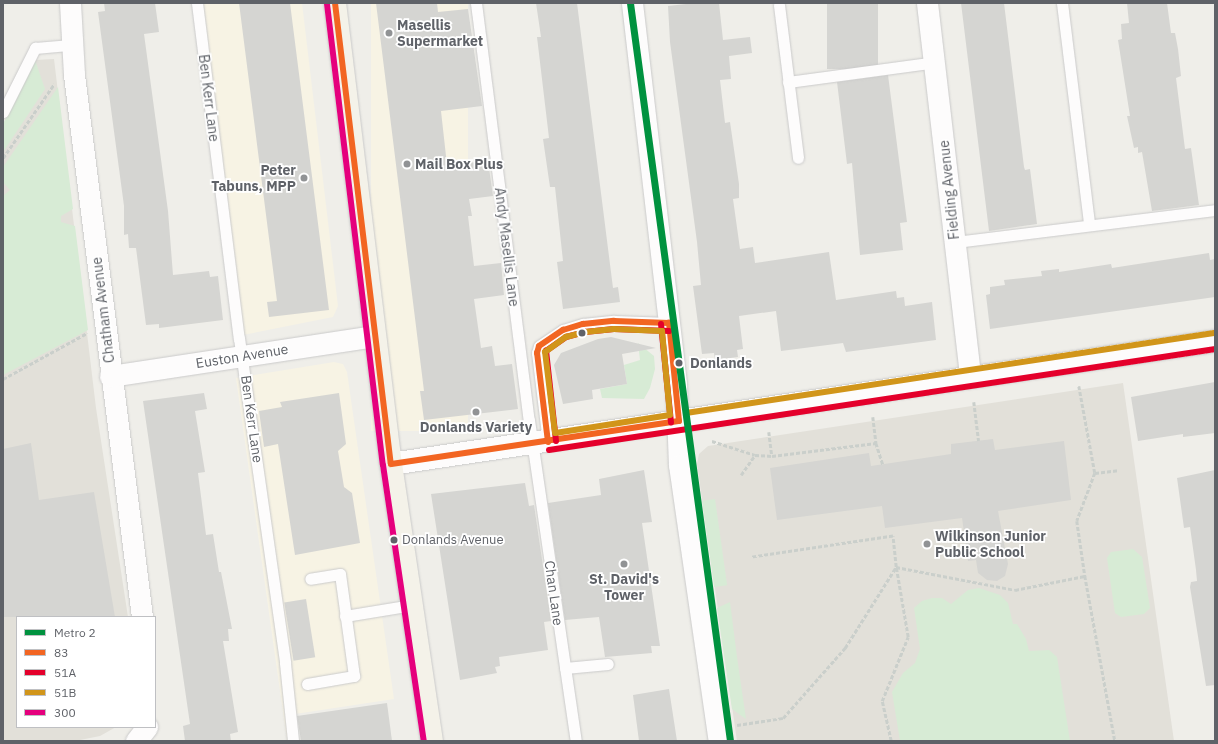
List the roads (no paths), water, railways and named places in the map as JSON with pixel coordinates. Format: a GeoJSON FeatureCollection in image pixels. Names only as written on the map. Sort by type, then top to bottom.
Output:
{"type":"FeatureCollection","features":[{"type":"Feature","properties":{"kind":"main road"},"geometry":{"type":"LineString","coordinates":[[335,3],[374,336],[391,464],[432,741]]}},
{"type":"Feature","properties":{"kind":"street","name":"Chatham Avenue"},"geometry":{"type":"LineString","coordinates":[[70,3],[71,45],[110,376],[142,616]]}},
{"type":"Feature","properties":{"kind":"street"},"geometry":{"type":"LineString","coordinates":[[632,3],[669,323],[678,421],[679,464],[725,733]]}},
{"type":"Feature","properties":{"kind":"street","name":"Fielding Avenue"},"geometry":{"type":"LineString","coordinates":[[927,3],[970,376]]}},
{"type":"Feature","properties":{"kind":"street","name":"Euston Avenue"},"geometry":{"type":"LineString","coordinates":[[110,376],[374,336]]}},
{"type":"Feature","properties":{"kind":"street"},"geometry":{"type":"LineString","coordinates":[[391,464],[541,443],[970,376],[1215,341]]}},
{"type":"Feature","properties":{"kind":"street"},"geometry":{"type":"LineString","coordinates":[[136,741],[146,728]]}},
{"type":"Feature","properties":{"kind":"lane","name":"Ben Kerr Lane"},"geometry":{"type":"LineString","coordinates":[[197,3],[285,663],[293,741]]}},
{"type":"Feature","properties":{"kind":"lane","name":"Andy Masellis Lane"},"geometry":{"type":"LineString","coordinates":[[476,3],[541,443]]}},
{"type":"Feature","properties":{"kind":"lane"},"geometry":{"type":"LineString","coordinates":[[1062,3],[1089,224]]}},
{"type":"Feature","properties":{"kind":"lane"},"geometry":{"type":"LineString","coordinates":[[779,5],[798,158]]}},
{"type":"Feature","properties":{"kind":"lane"},"geometry":{"type":"LineString","coordinates":[[3,112],[35,48],[71,45]]}},
{"type":"Feature","properties":{"kind":"lane"},"geometry":{"type":"LineString","coordinates":[[788,82],[935,62]]}},
{"type":"Feature","properties":{"kind":"lane"},"geometry":{"type":"LineString","coordinates":[[955,242],[1089,224],[1215,210]]}},
{"type":"Feature","properties":{"kind":"lane"},"geometry":{"type":"LineString","coordinates":[[541,443],[537,353],[539,346],[564,330],[583,324],[614,321],[669,323]]}},
{"type":"Feature","properties":{"kind":"lane","name":"Chan Lane"},"geometry":{"type":"LineString","coordinates":[[541,443],[565,668],[576,741]]}},
{"type":"Feature","properties":{"kind":"lane"},"geometry":{"type":"LineString","coordinates":[[307,684],[354,676],[340,574],[310,579]]}},
{"type":"Feature","properties":{"kind":"lane"},"geometry":{"type":"LineString","coordinates":[[345,616],[412,605]]}},
{"type":"Feature","properties":{"kind":"lane"},"geometry":{"type":"LineString","coordinates":[[565,668],[608,664]]}},
{"type":"Feature","properties":{"kind":"metro line","name":"2"},"geometry":{"type":"LineString","coordinates":[[630,3],[730,741]]}},
{"type":"Feature","properties":{"kind":"place","name":"Masellis Supermarket"},"geometry":{"type":"Point","coordinates":[389,33]}},
{"type":"Feature","properties":{"kind":"place","name":"Mail Box Plus"},"geometry":{"type":"Point","coordinates":[407,164]}},
{"type":"Feature","properties":{"kind":"place","name":"Peter Tabuns, MPP"},"geometry":{"type":"Point","coordinates":[304,178]}},
{"type":"Feature","properties":{"kind":"place","name":"Donlands"},"geometry":{"type":"Point","coordinates":[679,363]}},
{"type":"Feature","properties":{"kind":"place","name":"Donlands Variety"},"geometry":{"type":"Point","coordinates":[476,412]}},
{"type":"Feature","properties":{"kind":"place","name":"Donlands Avenue"},"geometry":{"type":"Point","coordinates":[394,540]}},
{"type":"Feature","properties":{"kind":"place","name":"Wilkinson Junior Public School"},"geometry":{"type":"Point","coordinates":[927,544]}},
{"type":"Feature","properties":{"kind":"place","name":"St. David's Tower"},"geometry":{"type":"Point","coordinates":[624,564]}}]}
